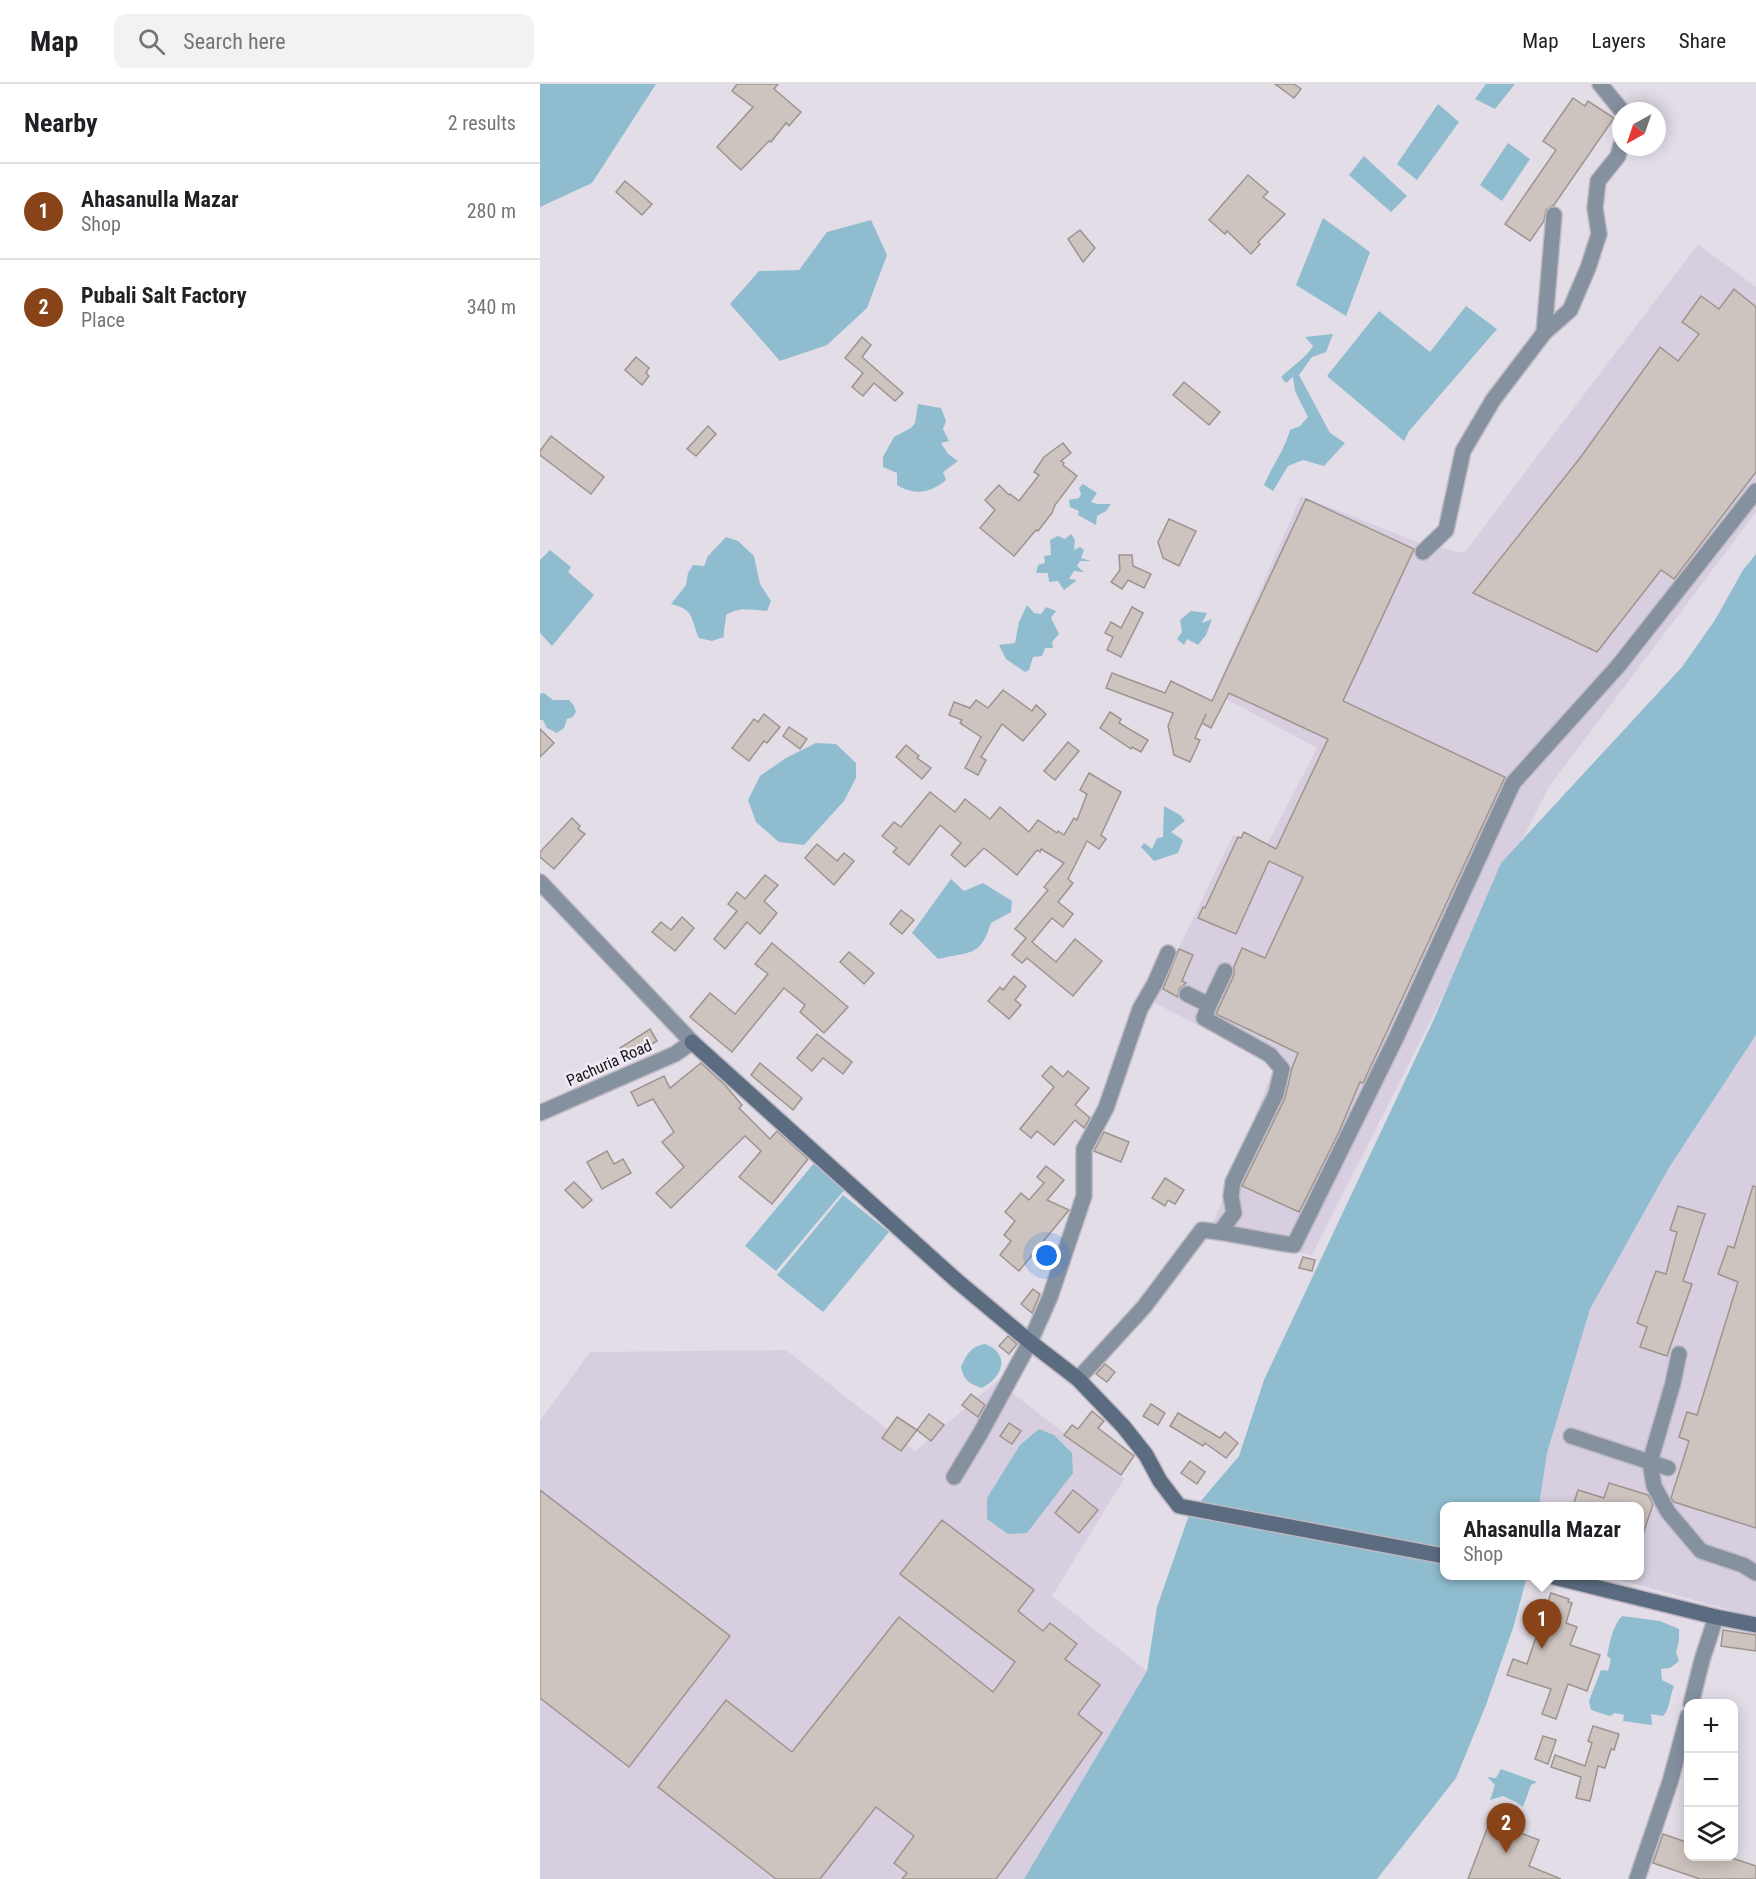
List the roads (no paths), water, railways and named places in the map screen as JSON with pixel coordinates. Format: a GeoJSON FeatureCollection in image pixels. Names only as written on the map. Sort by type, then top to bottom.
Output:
{"type":"FeatureCollection","features":[{"type":"Feature","properties":{"kind":"main road"},"geometry":{"type":"LineString","coordinates":[[692,1042],[956,1280],[1078,1379],[1124,1426],[1179,1506],[1440,1555]]}},
{"type":"Feature","properties":{"kind":"main road"},"geometry":{"type":"LineString","coordinates":[[1570,1580],[1756,1625]]}},
{"type":"Feature","properties":{"kind":"street"},"geometry":{"type":"LineString","coordinates":[[1600,84],[1615,102]]}},
{"type":"Feature","properties":{"kind":"street"},"geometry":{"type":"LineString","coordinates":[[1423,552],[1446,530],[1464,451],[1493,400],[1544,333],[1570,310],[1588,268],[1599,234],[1595,208],[1599,181],[1618,156]]}},
{"type":"Feature","properties":{"kind":"street"},"geometry":{"type":"LineString","coordinates":[[1544,333],[1554,215]]}},
{"type":"Feature","properties":{"kind":"street"},"geometry":{"type":"LineString","coordinates":[[1078,1379],[1144,1307],[1202,1230],[1294,1245],[1396,1038],[1514,783],[1619,665],[1756,491]]}},
{"type":"Feature","properties":{"kind":"street"},"geometry":{"type":"LineString","coordinates":[[540,882],[692,1042]]}},
{"type":"Feature","properties":{"kind":"street"},"geometry":{"type":"LineString","coordinates":[[954,1477],[1030,1342],[1050,1297],[1084,1196],[1084,1149],[1106,1108],[1140,1009],[1155,983],[1168,952]]}},
{"type":"Feature","properties":{"kind":"street"},"geometry":{"type":"LineString","coordinates":[[1220,1232],[1234,1213],[1231,1196],[1233,1182],[1276,1094],[1282,1069],[1270,1055],[1204,1018],[1225,971]]}},
{"type":"Feature","properties":{"kind":"street"},"geometry":{"type":"LineString","coordinates":[[1187,994],[1209,1005]]}},
{"type":"Feature","properties":{"kind":"street","name":"Pachuria Road"},"geometry":{"type":"LineString","coordinates":[[540,1113],[675,1054],[692,1042]]}},
{"type":"Feature","properties":{"kind":"street"},"geometry":{"type":"LineString","coordinates":[[1679,1354],[1650,1462],[1654,1486],[1668,1512],[1701,1551],[1743,1565],[1756,1573]]}},
{"type":"Feature","properties":{"kind":"street"},"geometry":{"type":"LineString","coordinates":[[1571,1436],[1668,1468]]}},
{"type":"Feature","properties":{"kind":"street"},"geometry":{"type":"LineString","coordinates":[[1693,1699],[1702,1660],[1716,1617]]}},
{"type":"Feature","properties":{"kind":"street"},"geometry":{"type":"LineString","coordinates":[[1637,1879],[1684,1733]]}},
{"type":"Feature","properties":{"kind":"water"},"geometry":{"type":"Polygon","coordinates":[[[540,84],[656,84],[592,183],[540,207],[540,84]]]}},
{"type":"Feature","properties":{"kind":"water"},"geometry":{"type":"Polygon","coordinates":[[[1486,84],[1515,84],[1495,109],[1475,99],[1486,84]]]}},
{"type":"Feature","properties":{"kind":"water"},"geometry":{"type":"Polygon","coordinates":[[[1438,104],[1459,122],[1417,180],[1397,164],[1438,104]]]}},
{"type":"Feature","properties":{"kind":"water"},"geometry":{"type":"Polygon","coordinates":[[[1508,143],[1530,159],[1502,201],[1480,185],[1508,143]]]}},
{"type":"Feature","properties":{"kind":"water"},"geometry":{"type":"Polygon","coordinates":[[[1364,156],[1407,196],[1391,212],[1349,175],[1364,156]]]}},
{"type":"Feature","properties":{"kind":"water"},"geometry":{"type":"Polygon","coordinates":[[[1323,218],[1370,252],[1346,316],[1296,285],[1323,218]]]}},
{"type":"Feature","properties":{"kind":"water"},"geometry":{"type":"Polygon","coordinates":[[[871,220],[887,255],[867,308],[827,345],[780,361],[730,304],[759,271],[799,270],[827,232],[871,220]]]}},
{"type":"Feature","properties":{"kind":"water"},"geometry":{"type":"Polygon","coordinates":[[[1466,306],[1497,329],[1409,431],[1404,441],[1327,376],[1379,311],[1430,352],[1466,306]]]}},
{"type":"Feature","properties":{"kind":"water"},"geometry":{"type":"Polygon","coordinates":[[[1333,334],[1326,352],[1312,357],[1299,375],[1330,433],[1345,443],[1324,466],[1303,460],[1288,466],[1273,491],[1264,485],[1267,478],[1290,430],[1300,426],[1308,417],[1295,391],[1293,377],[1286,383],[1281,377],[1313,346],[1305,337],[1333,334]]]}},
{"type":"Feature","properties":{"kind":"water"},"geometry":{"type":"Polygon","coordinates":[[[918,404],[941,408],[946,421],[943,429],[949,441],[941,443],[948,454],[958,461],[943,472],[946,480],[922,492],[910,491],[897,485],[897,473],[883,467],[883,457],[894,437],[911,428],[915,423],[918,404]]]}},
{"type":"Feature","properties":{"kind":"water"},"geometry":{"type":"Polygon","coordinates":[[[1083,484],[1097,493],[1091,502],[1111,504],[1106,511],[1097,516],[1096,525],[1078,515],[1079,511],[1070,507],[1069,500],[1079,498],[1081,494],[1079,488],[1083,484]]]}},
{"type":"Feature","properties":{"kind":"water"},"geometry":{"type":"Polygon","coordinates":[[[1071,534],[1075,540],[1074,550],[1080,547],[1084,550],[1081,558],[1091,561],[1080,561],[1077,566],[1084,572],[1074,571],[1069,579],[1077,580],[1064,590],[1058,581],[1049,582],[1048,573],[1036,573],[1038,565],[1045,563],[1044,556],[1051,555],[1050,540],[1058,536],[1065,539],[1071,534]]]}},
{"type":"Feature","properties":{"kind":"water"},"geometry":{"type":"Polygon","coordinates":[[[726,537],[738,541],[754,556],[760,584],[771,601],[767,611],[751,609],[726,615],[724,637],[712,641],[699,638],[688,612],[671,604],[686,585],[688,573],[693,565],[704,566],[708,556],[726,537]]]}},
{"type":"Feature","properties":{"kind":"water"},"geometry":{"type":"Polygon","coordinates":[[[550,550],[571,567],[568,572],[594,595],[552,646],[540,633],[540,560],[550,550]]]}},
{"type":"Feature","properties":{"kind":"water"},"geometry":{"type":"Polygon","coordinates":[[[1756,554],[1756,1035],[1670,1166],[1590,1309],[1547,1453],[1540,1502],[1440,1502],[1440,1580],[1526,1580],[1514,1625],[1486,1705],[1456,1778],[1377,1879],[1024,1879],[1147,1671],[1157,1607],[1189,1515],[1239,1456],[1264,1380],[1434,1019],[1501,863],[1682,667],[1715,620],[1743,570],[1756,554]]]}},
{"type":"Feature","properties":{"kind":"water"},"geometry":{"type":"Polygon","coordinates":[[[1027,605],[1034,613],[1041,614],[1046,607],[1056,611],[1051,618],[1059,634],[1052,642],[1053,648],[1045,648],[1042,656],[1033,657],[1029,670],[1025,672],[1006,659],[999,645],[1015,643],[1019,622],[1027,605]]]}},
{"type":"Feature","properties":{"kind":"water"},"geometry":{"type":"Polygon","coordinates":[[[1191,611],[1207,613],[1202,623],[1212,619],[1206,635],[1198,645],[1187,639],[1184,645],[1177,639],[1182,632],[1180,620],[1191,611]]]}},
{"type":"Feature","properties":{"kind":"water"},"geometry":{"type":"Polygon","coordinates":[[[544,693],[553,700],[569,700],[576,712],[573,717],[567,719],[564,728],[557,733],[547,728],[543,720],[540,720],[540,694],[544,693]]]}},
{"type":"Feature","properties":{"kind":"water"},"geometry":{"type":"Polygon","coordinates":[[[816,743],[836,744],[856,763],[856,778],[844,801],[804,845],[779,842],[756,822],[748,800],[760,776],[786,758],[816,743]]]}},
{"type":"Feature","properties":{"kind":"water"},"geometry":{"type":"Polygon","coordinates":[[[1164,806],[1180,815],[1185,821],[1171,832],[1183,840],[1178,853],[1154,861],[1141,847],[1144,843],[1152,849],[1157,838],[1163,837],[1164,806]]]}},
{"type":"Feature","properties":{"kind":"water"},"geometry":{"type":"Polygon","coordinates":[[[951,879],[964,891],[983,883],[1012,901],[1011,912],[991,923],[978,948],[938,959],[912,933],[951,879]]]}},
{"type":"Feature","properties":{"kind":"water"},"geometry":{"type":"Polygon","coordinates":[[[815,1162],[846,1188],[776,1271],[745,1246],[815,1162]]]}},
{"type":"Feature","properties":{"kind":"water"},"geometry":{"type":"Polygon","coordinates":[[[843,1195],[889,1232],[823,1312],[777,1275],[843,1195]]]}},
{"type":"Feature","properties":{"kind":"water"},"geometry":{"type":"Polygon","coordinates":[[[985,1344],[998,1354],[1001,1366],[995,1378],[982,1388],[968,1381],[961,1367],[970,1352],[985,1344]]]}},
{"type":"Feature","properties":{"kind":"water"},"geometry":{"type":"Polygon","coordinates":[[[1039,1429],[1054,1435],[1072,1453],[1073,1473],[1027,1533],[1008,1534],[987,1519],[987,1498],[1020,1445],[1039,1429]]]}},
{"type":"Feature","properties":{"kind":"water"},"geometry":{"type":"Polygon","coordinates":[[[1622,1616],[1660,1621],[1679,1629],[1676,1652],[1679,1661],[1670,1668],[1661,1669],[1662,1680],[1674,1686],[1669,1706],[1663,1716],[1651,1714],[1652,1725],[1623,1721],[1624,1715],[1615,1713],[1610,1716],[1591,1710],[1589,1701],[1601,1670],[1608,1671],[1611,1659],[1607,1656],[1610,1640],[1622,1616]]]}},
{"type":"Feature","properties":{"kind":"water"},"geometry":{"type":"Polygon","coordinates":[[[1501,1769],[1537,1782],[1531,1785],[1523,1807],[1503,1796],[1490,1800],[1495,1785],[1487,1777],[1496,1778],[1501,1769]]]}},
{"type":"Feature","properties":{"kind":"place","name":"Ahasanulla Mazar"},"geometry":{"type":"Point","coordinates":[1542,1649]}},
{"type":"Feature","properties":{"kind":"place","name":"Pubali Salt Factory"},"geometry":{"type":"Point","coordinates":[1506,1853]}}]}
